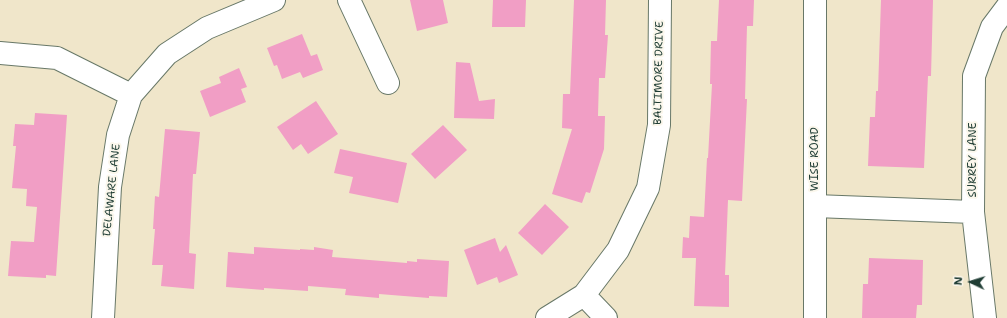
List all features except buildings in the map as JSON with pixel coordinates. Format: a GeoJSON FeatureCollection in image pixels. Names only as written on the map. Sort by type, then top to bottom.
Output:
{"type":"FeatureCollection","features":[{"type":"Feature","properties":{"kind":"street","name":"DELAWARE LANE"},"geometry":{"type":"LineString","coordinates":[[103,318],[110,187],[118,135],[131,95],[167,54],[207,28],[274,0]]}},
{"type":"Feature","properties":{"kind":"street"},"geometry":{"type":"LineString","coordinates":[[348,0],[388,83]]}},
{"type":"Feature","properties":{"kind":"street","name":"BALTIMORE DRIVE"},"geometry":{"type":"LineString","coordinates":[[584,295],[618,250],[648,188],[659,125],[660,0]]}},
{"type":"Feature","properties":{"kind":"street","name":"WISE ROAD"},"geometry":{"type":"LineString","coordinates":[[815,0],[815,318]]}},
{"type":"Feature","properties":{"kind":"street","name":"SURREY LANE"},"geometry":{"type":"LineString","coordinates":[[815,206],[973,212],[974,76],[992,28],[1007,7]]}},
{"type":"Feature","properties":{"kind":"street"},"geometry":{"type":"LineString","coordinates":[[0,53],[58,58],[131,95]]}},
{"type":"Feature","properties":{"kind":"street"},"geometry":{"type":"LineString","coordinates":[[973,212],[984,318]]}},
{"type":"Feature","properties":{"kind":"street"},"geometry":{"type":"LineString","coordinates":[[547,318],[584,295],[606,318]]}}]}
